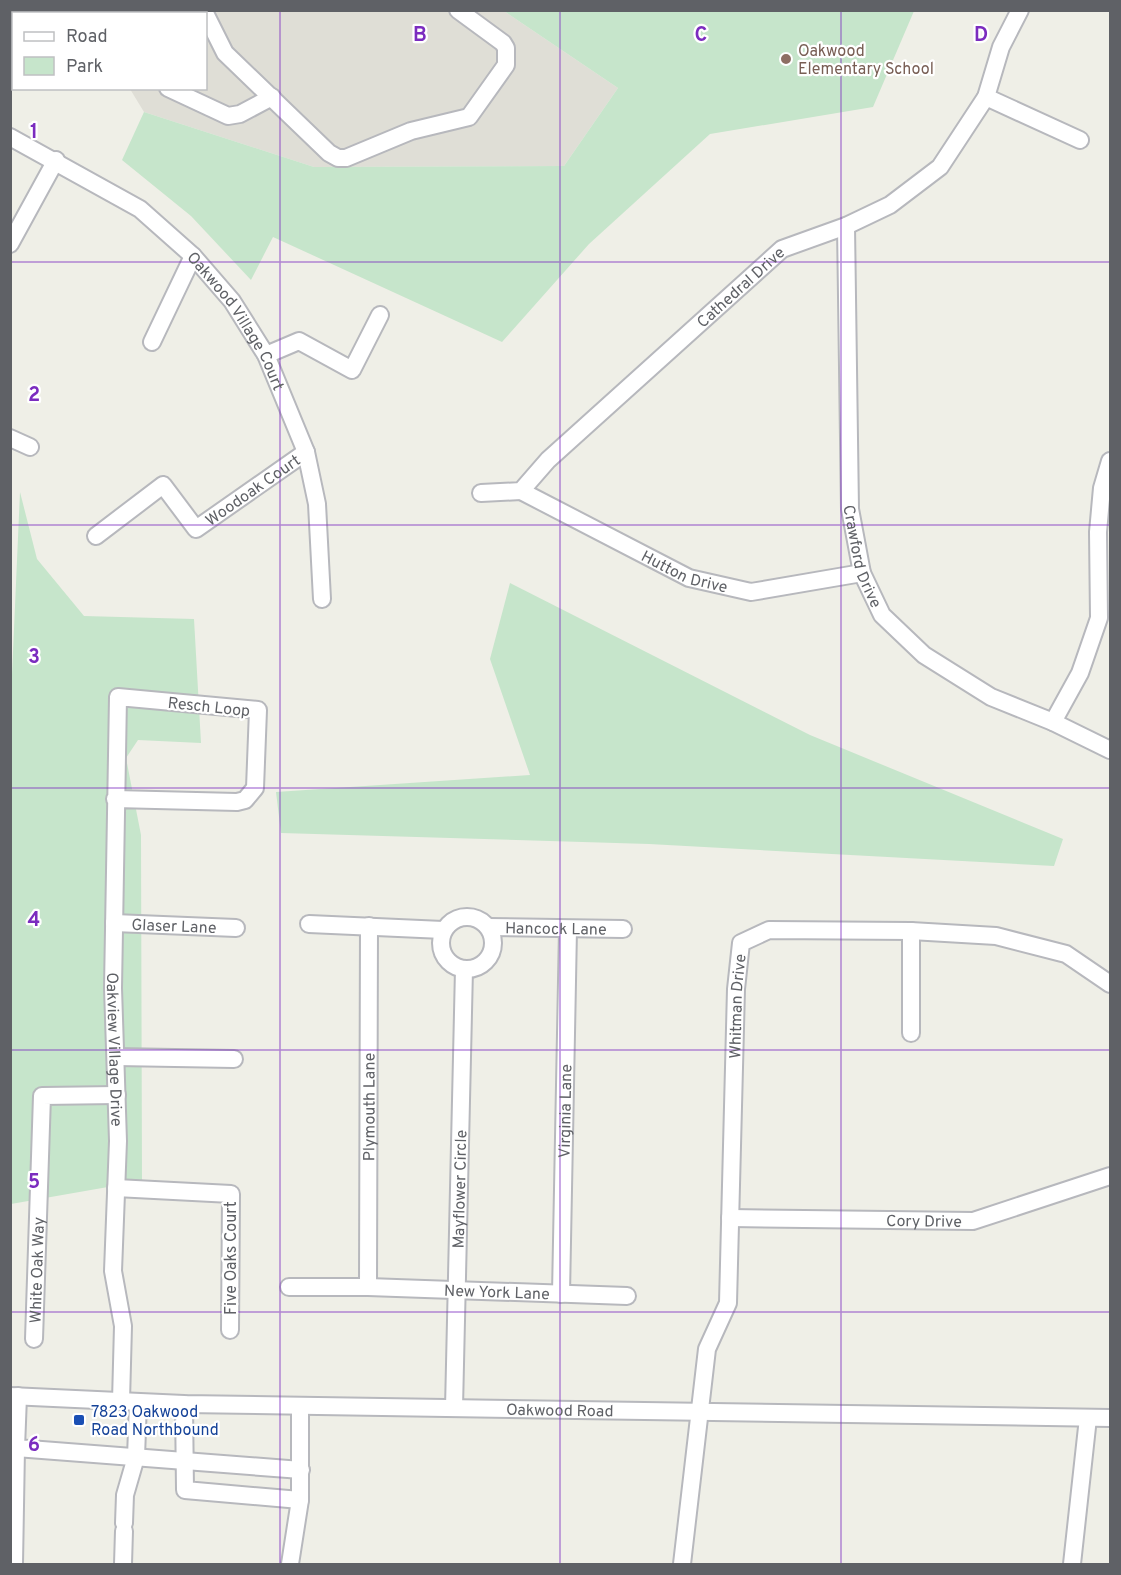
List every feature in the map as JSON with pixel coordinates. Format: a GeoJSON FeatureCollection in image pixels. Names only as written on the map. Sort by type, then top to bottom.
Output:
{"type":"FeatureCollection","features":[{"type":"Feature","properties":{"kind":"street"},"geometry":{"type":"LineString","coordinates":[[207,19],[225,53],[338,158],[346,158],[411,131],[469,117],[506,64],[507,55],[503,43],[458,10]]}},
{"type":"Feature","properties":{"kind":"street","name":"Cathedral Drive"},"geometry":{"type":"LineString","coordinates":[[521,491],[549,460],[782,249],[846,226],[890,205],[940,167],[986,97],[1001,47],[1020,10]]}},
{"type":"Feature","properties":{"kind":"street"},"geometry":{"type":"LineString","coordinates":[[172,90],[228,116],[240,114],[272,97]]}},
{"type":"Feature","properties":{"kind":"street"},"geometry":{"type":"LineString","coordinates":[[986,97],[1080,140]]}},
{"type":"Feature","properties":{"kind":"street","name":"Oakwood Village Court"},"geometry":{"type":"LineString","coordinates":[[10,137],[56,160],[140,209],[193,256],[232,301],[266,355],[306,452],[317,504],[322,599]]}},
{"type":"Feature","properties":{"kind":"street"},"geometry":{"type":"LineString","coordinates":[[10,244],[56,160]]}},
{"type":"Feature","properties":{"kind":"street","name":"Crawford Drive"},"geometry":{"type":"LineString","coordinates":[[846,226],[850,509],[862,573],[882,615],[924,655],[991,697],[1053,722],[1110,750]]}},
{"type":"Feature","properties":{"kind":"street"},"geometry":{"type":"LineString","coordinates":[[153,342],[193,256]]}},
{"type":"Feature","properties":{"kind":"street"},"geometry":{"type":"LineString","coordinates":[[266,355],[299,340],[352,369],[380,315]]}},
{"type":"Feature","properties":{"kind":"street"},"geometry":{"type":"LineString","coordinates":[[10,438],[30,447]]}},
{"type":"Feature","properties":{"kind":"street","name":"Woodoak Court"},"geometry":{"type":"LineString","coordinates":[[96,536],[164,485],[196,529],[306,452]]}},
{"type":"Feature","properties":{"kind":"street"},"geometry":{"type":"LineString","coordinates":[[1053,722],[1080,673],[1099,618],[1098,532],[1102,488],[1110,461]]}},
{"type":"Feature","properties":{"kind":"street"},"geometry":{"type":"LineString","coordinates":[[481,493],[521,491]]}},
{"type":"Feature","properties":{"kind":"street","name":"Hutton Drive"},"geometry":{"type":"LineString","coordinates":[[521,491],[689,578],[751,592],[862,573]]}},
{"type":"Feature","properties":{"kind":"street","name":"Oakview Village Drive"},"geometry":{"type":"LineString","coordinates":[[118,698],[114,923],[117,1095],[114,1271],[123,1326],[136,1457],[125,1495],[123,1564]]}},
{"type":"Feature","properties":{"kind":"street","name":"Resch Loop"},"geometry":{"type":"LineString","coordinates":[[115,799],[237,802],[245,800],[255,788],[258,710],[118,698]]}},
{"type":"Feature","properties":{"kind":"street","name":"Hancock Lane"},"geometry":{"type":"LineString","coordinates":[[443,930],[450,922],[469,916],[479,919],[488,927],[493,945],[490,955],[484,963],[464,969]]}},
{"type":"Feature","properties":{"kind":"street","name":"Glaser Lane"},"geometry":{"type":"LineString","coordinates":[[114,923],[236,928]]}},
{"type":"Feature","properties":{"kind":"street"},"geometry":{"type":"LineString","coordinates":[[309,924],[443,930],[442,951],[454,966],[464,969]]}},
{"type":"Feature","properties":{"kind":"street","name":"Plymouth Lane"},"geometry":{"type":"LineString","coordinates":[[368,1287],[369,926]]}},
{"type":"Feature","properties":{"kind":"street","name":"Hancock Lane"},"geometry":{"type":"LineString","coordinates":[[488,927],[623,929]]}},
{"type":"Feature","properties":{"kind":"street","name":"Virginia Lane"},"geometry":{"type":"LineString","coordinates":[[561,1294],[568,929]]}},
{"type":"Feature","properties":{"kind":"street","name":"Whitman Drive"},"geometry":{"type":"LineString","coordinates":[[682,1564],[707,1349],[728,1303],[736,989],[741,943],[769,930],[911,931],[996,936],[1066,954],[1110,984]]}},
{"type":"Feature","properties":{"kind":"street"},"geometry":{"type":"LineString","coordinates":[[911,931],[911,1033]]}},
{"type":"Feature","properties":{"kind":"street","name":"Mayflower Circle"},"geometry":{"type":"LineString","coordinates":[[454,1408],[464,969]]}},
{"type":"Feature","properties":{"kind":"street"},"geometry":{"type":"LineString","coordinates":[[116,1057],[234,1059]]}},
{"type":"Feature","properties":{"kind":"street","name":"White Oak Way"},"geometry":{"type":"LineString","coordinates":[[34,1339],[42,1096],[117,1095]]}},
{"type":"Feature","properties":{"kind":"street","name":"Cory Drive"},"geometry":{"type":"LineString","coordinates":[[730,1218],[974,1221],[1110,1176]]}},
{"type":"Feature","properties":{"kind":"street","name":"Five Oaks Court"},"geometry":{"type":"LineString","coordinates":[[116,1188],[231,1194],[230,1330]]}},
{"type":"Feature","properties":{"kind":"street","name":"New York Lane"},"geometry":{"type":"LineString","coordinates":[[289,1287],[368,1287],[457,1292],[627,1296]]}},
{"type":"Feature","properties":{"kind":"street"},"geometry":{"type":"LineString","coordinates":[[14,1396],[16,1448],[14,1564]]}},
{"type":"Feature","properties":{"kind":"street","name":"Oakwood Road"},"geometry":{"type":"LineString","coordinates":[[14,1396],[184,1404],[1110,1418]]}},
{"type":"Feature","properties":{"kind":"street"},"geometry":{"type":"LineString","coordinates":[[184,1404],[185,1490],[300,1500]]}},
{"type":"Feature","properties":{"kind":"street"},"geometry":{"type":"LineString","coordinates":[[290,1564],[300,1500],[300,1406]]}},
{"type":"Feature","properties":{"kind":"street"},"geometry":{"type":"LineString","coordinates":[[1072,1564],[1088,1418]]}},
{"type":"Feature","properties":{"kind":"street"},"geometry":{"type":"LineString","coordinates":[[16,1448],[301,1470]]}},
{"type":"Feature","properties":{"kind":"shaded area"},"geometry":{"type":"Polygon","coordinates":[[[504,11],[618,88],[564,166],[314,167],[144,112],[131,90],[207,90],[207,12],[84,12],[504,11]]]}},
{"type":"Feature","properties":{"kind":"green space"},"geometry":{"type":"Polygon","coordinates":[[[504,11],[914,11],[873,107],[710,134],[589,244],[502,342],[273,237],[251,280],[191,216],[122,160],[144,112],[314,167],[564,166],[618,88],[504,11]]]}},
{"type":"Feature","properties":{"kind":"green space"},"geometry":{"type":"Polygon","coordinates":[[[20,492],[37,559],[84,616],[194,619],[201,743],[138,740],[126,758],[141,835],[142,1181],[11,1204],[10,720],[20,492]]]}},
{"type":"Feature","properties":{"kind":"green space"},"geometry":{"type":"Polygon","coordinates":[[[510,583],[810,735],[1063,839],[1054,866],[649,844],[281,833],[276,792],[530,775],[490,659],[510,583]]]}},
{"type":"Feature","properties":{"kind":"place","name":"Oakwood Elementary School"},"geometry":{"type":"Point","coordinates":[786,59]}},
{"type":"Feature","properties":{"kind":"place","name":"7823 Oakwood Road Northbound"},"geometry":{"type":"Point","coordinates":[79,1420]}}]}
